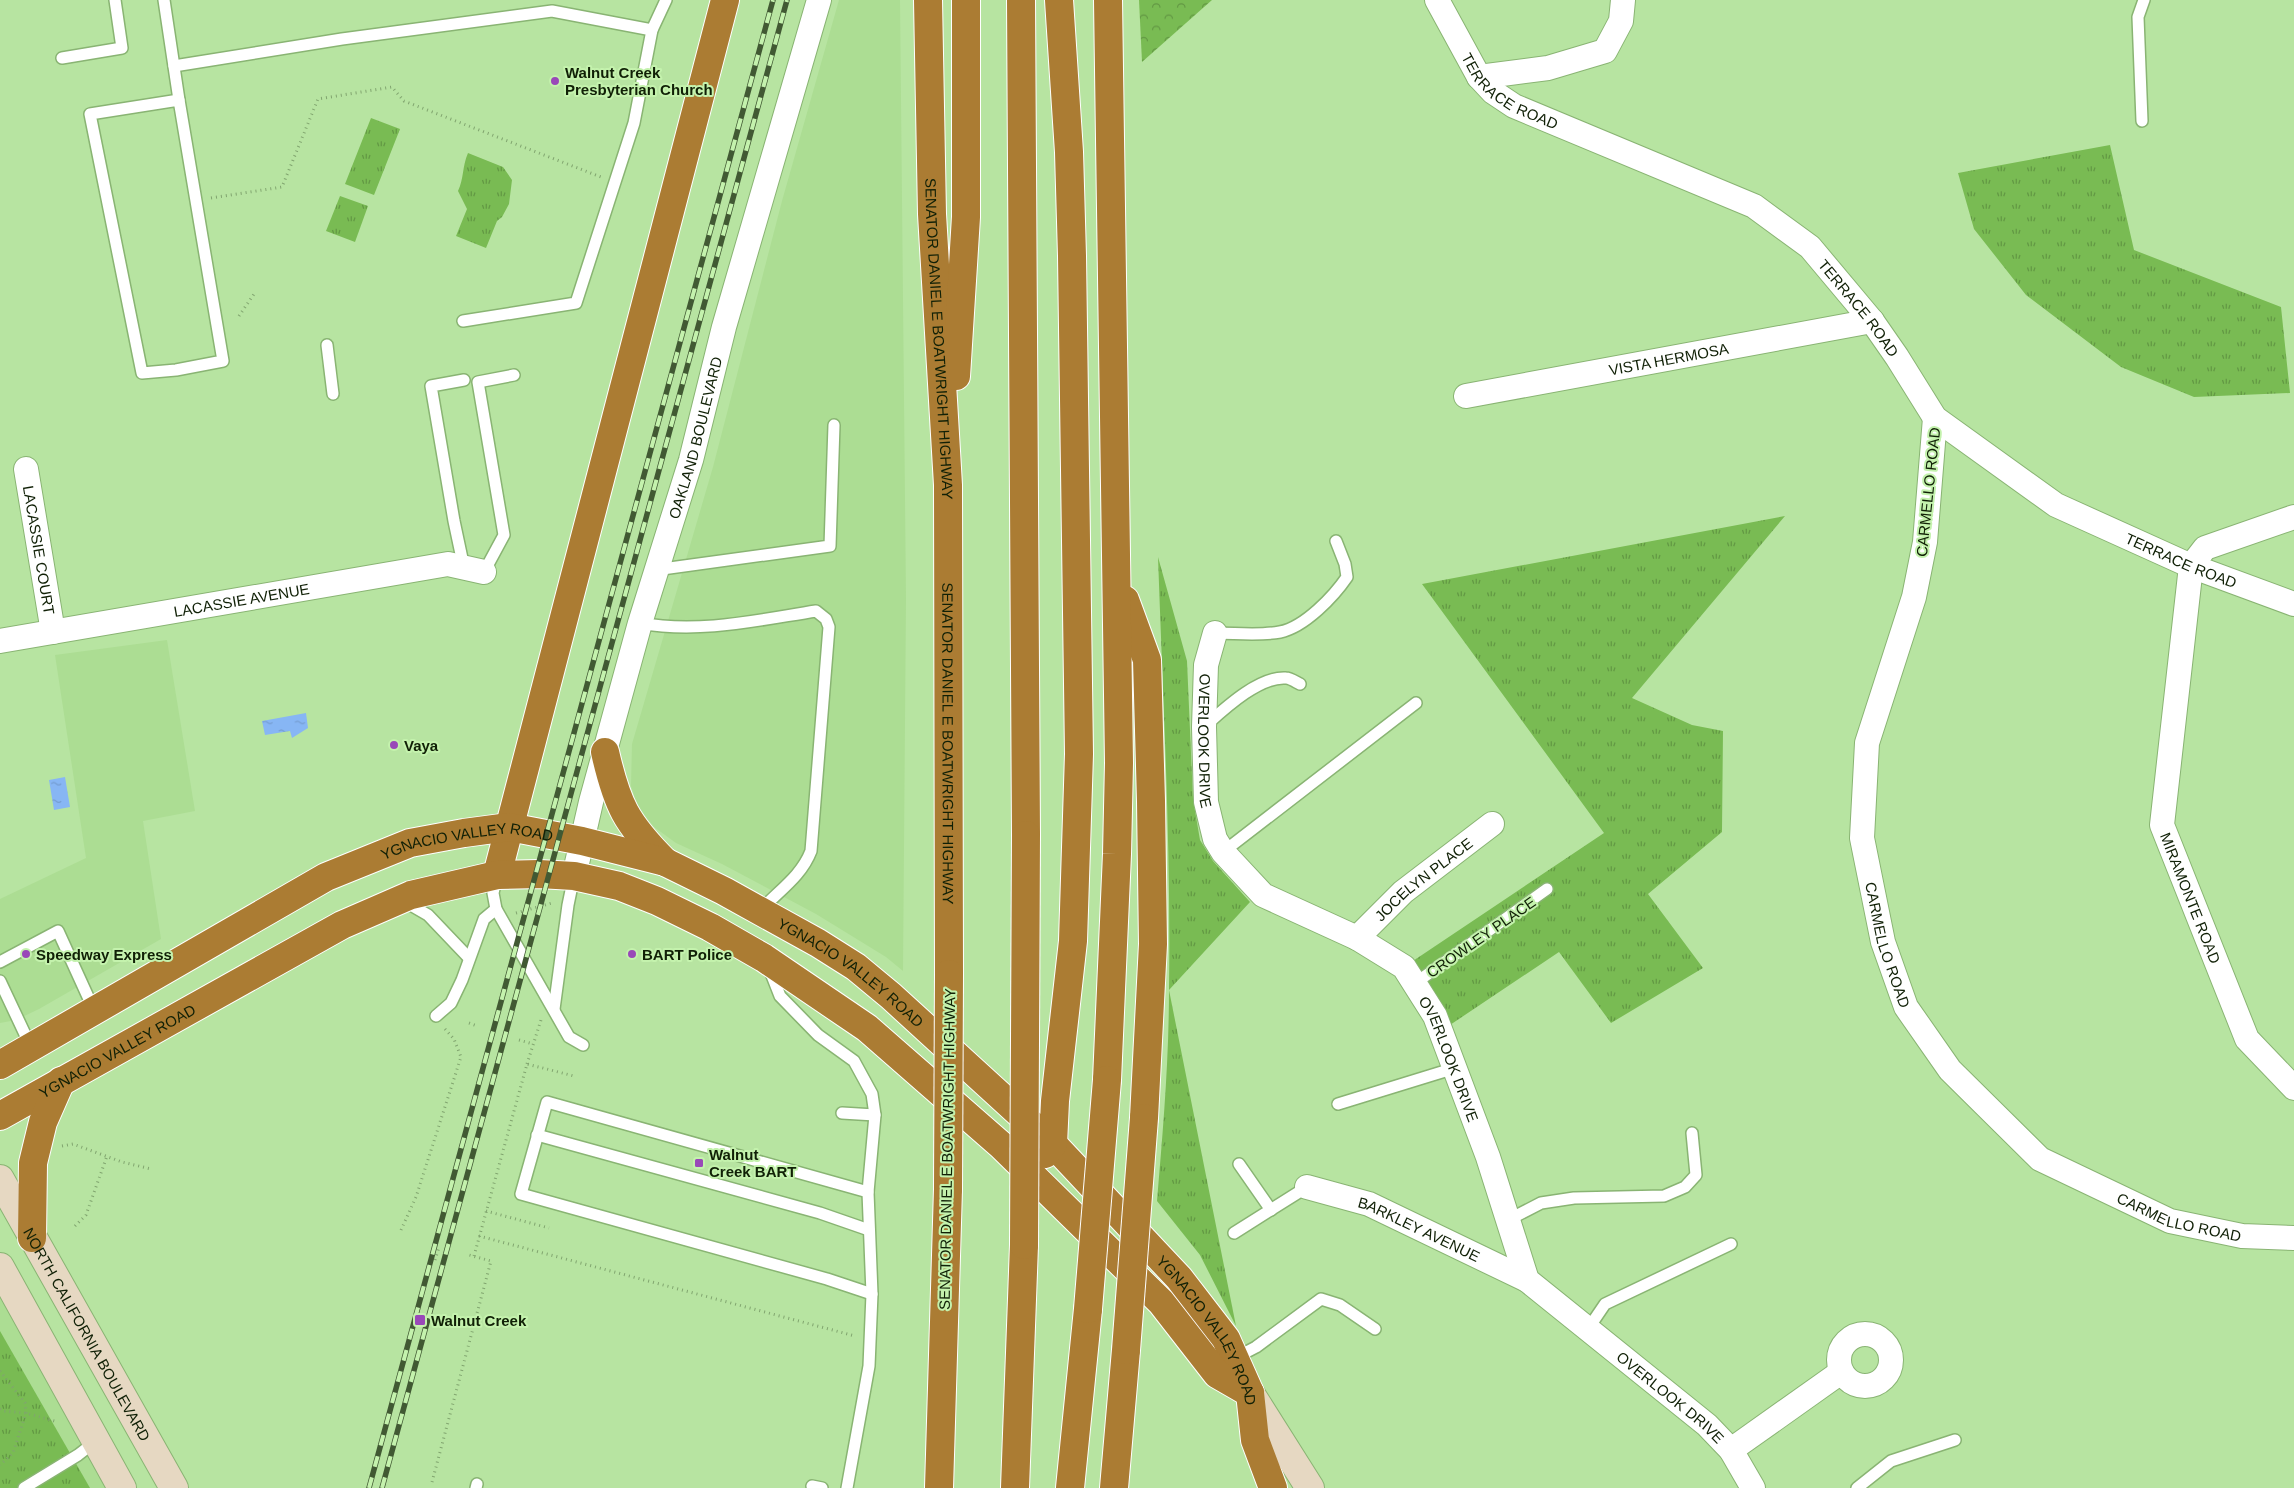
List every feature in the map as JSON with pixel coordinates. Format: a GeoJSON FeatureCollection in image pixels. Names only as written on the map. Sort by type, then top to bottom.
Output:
{"type":"FeatureCollection","features":[{"type":"Feature","properties":{"kind":"highway"},"geometry":{"type":"LineString","coordinates":[[497,875],[725,0]]}},
{"type":"Feature","properties":{"kind":"highway","name":"SENATOR DANIEL E BOATWRIGHT HIGHWAY"},"geometry":{"type":"LineString","coordinates":[[928,0],[932,214],[948,485],[948,1189],[939,1488]]}},
{"type":"Feature","properties":{"kind":"highway"},"geometry":{"type":"LineString","coordinates":[[948,485],[966,217],[966,0]]}},
{"type":"Feature","properties":{"kind":"highway"},"geometry":{"type":"LineString","coordinates":[[1015,1488],[1024,1245],[1026,835],[1021,0]]}},
{"type":"Feature","properties":{"kind":"highway"},"geometry":{"type":"LineString","coordinates":[[1002,1146],[1035,1158],[1047,1153],[1054,1144],[1055,1101],[1073,941],[1079,754],[1072,256],[1069,152],[1059,0]]}},
{"type":"Feature","properties":{"kind":"highway"},"geometry":{"type":"LineString","coordinates":[[1070,1488],[1088,1310],[1107,1080],[1117,854],[1118,580],[1108,0]]}},
{"type":"Feature","properties":{"kind":"highway"},"geometry":{"type":"LineString","coordinates":[[1114,1488],[1144,1118],[1153,944],[1146,660],[1118,580]]}},
{"type":"Feature","properties":{"kind":"highway"},"geometry":{"type":"LineString","coordinates":[[605,752],[619,804],[645,842],[665,862]]}},
{"type":"Feature","properties":{"kind":"highway","name":"YGNACIO VALLEY ROAD"},"geometry":{"type":"LineString","coordinates":[[0,1065],[326,877],[410,843],[464,832],[509,827],[582,841],[665,862],[760,911],[856,968],[891,996],[1054,1144],[1180,1278],[1226,1339],[1250,1393]]}},
{"type":"Feature","properties":{"kind":"highway","name":"YGNACIO VALLEY ROAD"},"geometry":{"type":"LineString","coordinates":[[0,1116],[335,929],[401,899],[455,883],[497,875],[539,874],[574,876],[619,886],[657,901],[710,927],[764,958],[867,1028],[1002,1146],[1160,1302],[1217,1374],[1250,1393]]}},
{"type":"Feature","properties":{"kind":"highway"},"geometry":{"type":"LineString","coordinates":[[0,1046],[31,1047]]}},
{"type":"Feature","properties":{"kind":"highway"},"geometry":{"type":"LineString","coordinates":[[32,1238],[33,1163],[43,1122],[61,1081]]}},
{"type":"Feature","properties":{"kind":"highway"},"geometry":{"type":"LineString","coordinates":[[1250,1393],[1255,1440],[1273,1488]]}},
{"type":"Feature","properties":{"kind":"main road","name":"NORTH CALIFORNIA BOULEVARD"},"geometry":{"type":"LineString","coordinates":[[0,1178],[174,1488]]}},
{"type":"Feature","properties":{"kind":"main road"},"geometry":{"type":"LineString","coordinates":[[0,1267],[122,1488]]}},
{"type":"Feature","properties":{"kind":"main road"},"geometry":{"type":"LineString","coordinates":[[1250,1393],[1310,1488]]}},
{"type":"Feature","properties":{"kind":"street","name":"OAKLAND BOULEVARD"},"geometry":{"type":"LineString","coordinates":[[574,876],[640,623],[655,570],[691,460],[724,327],[819,0]]}},
{"type":"Feature","properties":{"kind":"street","name":"TERRACE ROAD"},"geometry":{"type":"LineString","coordinates":[[1437,0],[1479,77],[1493,92],[1514,106],[1754,206],[1810,247],[1872,321],[1935,418],[2056,505],[2191,566],[2294,604]]}},
{"type":"Feature","properties":{"kind":"street"},"geometry":{"type":"LineString","coordinates":[[1479,77],[1548,68],[1605,51],[1621,22],[1623,0]]}},
{"type":"Feature","properties":{"kind":"street","name":"VISTA HERMOSA"},"geometry":{"type":"LineString","coordinates":[[1466,396],[1872,321]]}},
{"type":"Feature","properties":{"kind":"street","name":"CARMELLO ROAD"},"geometry":{"type":"LineString","coordinates":[[1935,418],[1925,542],[1914,597],[1867,743],[1862,838],[1883,942],[1906,1007],[1950,1070],[2040,1159],[2170,1221],[2242,1236],[2294,1238]]}},
{"type":"Feature","properties":{"kind":"street","name":"LACASSIE COURT"},"geometry":{"type":"LineString","coordinates":[[26,469],[53,632]]}},
{"type":"Feature","properties":{"kind":"street"},"geometry":{"type":"LineString","coordinates":[[2191,566],[2206,548],[2294,517]]}},
{"type":"Feature","properties":{"kind":"street","name":"LACASSIE AVENUE"},"geometry":{"type":"LineString","coordinates":[[0,641],[448,564],[474,570]]}},
{"type":"Feature","properties":{"kind":"street","name":"MIRAMONTE ROAD"},"geometry":{"type":"LineString","coordinates":[[2191,566],[2162,826],[2247,1039],[2294,1088]]}},
{"type":"Feature","properties":{"kind":"street","name":"OVERLOOK DRIVE"},"geometry":{"type":"LineString","coordinates":[[1215,633],[1206,665],[1204,727],[1206,802],[1215,840],[1223,852],[1263,895],[1357,938],[1404,967],[1435,1016],[1488,1158],[1527,1280],[1707,1425],[1731,1450],[1753,1488]]}},
{"type":"Feature","properties":{"kind":"street","name":"JOCELYN PLACE"},"geometry":{"type":"LineString","coordinates":[[1357,938],[1403,892],[1492,824]]}},
{"type":"Feature","properties":{"kind":"street","name":"BARKLEY AVENUE"},"geometry":{"type":"LineString","coordinates":[[1307,1187],[1369,1204],[1527,1280]]}},
{"type":"Feature","properties":{"kind":"street"},"geometry":{"type":"LineString","coordinates":[[1731,1450],[1841,1372]]}},
{"type":"Feature","properties":{"kind":"lane"},"geometry":{"type":"LineString","coordinates":[[62,58],[122,48],[115,0]]}},
{"type":"Feature","properties":{"kind":"lane"},"geometry":{"type":"LineString","coordinates":[[164,0],[223,361],[176,370],[142,373],[90,114],[179,100]]}},
{"type":"Feature","properties":{"kind":"lane"},"geometry":{"type":"LineString","coordinates":[[463,321],[576,303],[634,123],[652,30],[666,0]]}},
{"type":"Feature","properties":{"kind":"lane"},"geometry":{"type":"LineString","coordinates":[[2142,122],[2138,18],[2144,0]]}},
{"type":"Feature","properties":{"kind":"lane"},"geometry":{"type":"LineString","coordinates":[[174,66],[342,39],[552,11],[652,30]]}},
{"type":"Feature","properties":{"kind":"lane"},"geometry":{"type":"LineString","coordinates":[[327,344],[333,394]]}},
{"type":"Feature","properties":{"kind":"lane"},"geometry":{"type":"LineString","coordinates":[[464,380],[431,386],[454,521],[474,570],[504,535],[478,382],[514,376]]}},
{"type":"Feature","properties":{"kind":"lane"},"geometry":{"type":"LineString","coordinates":[[655,570],[830,546],[834,425]]}},
{"type":"Feature","properties":{"kind":"lane"},"geometry":{"type":"LineString","coordinates":[[1215,633],[1282,632],[1298,624],[1317,610],[1337,592],[1347,577],[1345,564],[1336,541]]}},
{"type":"Feature","properties":{"kind":"lane"},"geometry":{"type":"LineString","coordinates":[[640,623],[660,627],[717,627],[816,611],[826,619],[830,627],[811,851],[806,865],[800,873],[760,911]]}},
{"type":"Feature","properties":{"kind":"lane"},"geometry":{"type":"LineString","coordinates":[[1204,727],[1228,706],[1263,682],[1287,678],[1300,684]]}},
{"type":"Feature","properties":{"kind":"lane"},"geometry":{"type":"LineString","coordinates":[[1223,852],[1416,703]]}},
{"type":"Feature","properties":{"kind":"lane"},"geometry":{"type":"LineString","coordinates":[[497,875],[493,893],[496,908],[569,1037],[583,1045]]}},
{"type":"Feature","properties":{"kind":"lane"},"geometry":{"type":"LineString","coordinates":[[554,1009],[568,905],[574,876]]}},
{"type":"Feature","properties":{"kind":"lane","name":"CROWLEY PLACE"},"geometry":{"type":"LineString","coordinates":[[1414,984],[1547,889]]}},
{"type":"Feature","properties":{"kind":"lane"},"geometry":{"type":"LineString","coordinates":[[401,899],[428,915],[469,958]]}},
{"type":"Feature","properties":{"kind":"lane"},"geometry":{"type":"LineString","coordinates":[[436,1016],[451,1004],[462,980],[484,919],[496,908]]}},
{"type":"Feature","properties":{"kind":"lane"},"geometry":{"type":"LineString","coordinates":[[0,962],[58,931],[94,1010]]}},
{"type":"Feature","properties":{"kind":"lane"},"geometry":{"type":"LineString","coordinates":[[764,958],[780,996],[818,1035],[854,1061],[872,1094],[875,1115],[868,1192],[872,1294],[869,1366],[847,1488]]}},
{"type":"Feature","properties":{"kind":"lane"},"geometry":{"type":"LineString","coordinates":[[0,981],[31,1047]]}},
{"type":"Feature","properties":{"kind":"lane"},"geometry":{"type":"LineString","coordinates":[[1338,1104],[1455,1068]]}},
{"type":"Feature","properties":{"kind":"lane"},"geometry":{"type":"LineString","coordinates":[[868,1192],[547,1102],[521,1194],[819,1276],[872,1294]]}},
{"type":"Feature","properties":{"kind":"lane"},"geometry":{"type":"LineString","coordinates":[[842,1113],[875,1115]]}},
{"type":"Feature","properties":{"kind":"lane"},"geometry":{"type":"LineString","coordinates":[[1508,1220],[1541,1203],[1574,1198],[1664,1196],[1685,1187],[1696,1175],[1692,1133]]}},
{"type":"Feature","properties":{"kind":"lane"},"geometry":{"type":"LineString","coordinates":[[538,1135],[820,1213],[869,1230]]}},
{"type":"Feature","properties":{"kind":"lane"},"geometry":{"type":"LineString","coordinates":[[1239,1164],[1271,1210]]}},
{"type":"Feature","properties":{"kind":"lane"},"geometry":{"type":"LineString","coordinates":[[1234,1233],[1307,1187]]}},
{"type":"Feature","properties":{"kind":"lane"},"geometry":{"type":"LineString","coordinates":[[1588,1329],[1605,1304],[1731,1244]]}},
{"type":"Feature","properties":{"kind":"lane"},"geometry":{"type":"LineString","coordinates":[[1235,1358],[1256,1347],[1321,1299],[1340,1305],[1374,1330]]}},
{"type":"Feature","properties":{"kind":"lane"},"geometry":{"type":"LineString","coordinates":[[24,1488],[78,1455],[96,1440]]}},
{"type":"Feature","properties":{"kind":"lane"},"geometry":{"type":"LineString","coordinates":[[1857,1488],[1891,1461],[1956,1440]]}},
{"type":"Feature","properties":{"kind":"path"},"geometry":{"type":"LineString","coordinates":[[196,201],[282,187],[318,99],[392,87],[404,101],[615,183]]}},
{"type":"Feature","properties":{"kind":"path"},"geometry":{"type":"LineString","coordinates":[[239,316],[254,294]]}},
{"type":"Feature","properties":{"kind":"path"},"geometry":{"type":"LineString","coordinates":[[516,913],[553,903]]}},
{"type":"Feature","properties":{"kind":"path"},"geometry":{"type":"LineString","coordinates":[[474,1256],[527,1064],[542,1017]]}},
{"type":"Feature","properties":{"kind":"path"},"geometry":{"type":"LineString","coordinates":[[470,1023],[477,1026]]}},
{"type":"Feature","properties":{"kind":"path"},"geometry":{"type":"LineString","coordinates":[[401,1230],[416,1197],[461,1057],[454,1039],[444,1028]]}},
{"type":"Feature","properties":{"kind":"path"},"geometry":{"type":"LineString","coordinates":[[519,1040],[533,1044]]}},
{"type":"Feature","properties":{"kind":"path"},"geometry":{"type":"LineString","coordinates":[[527,1064],[574,1076]]}},
{"type":"Feature","properties":{"kind":"path"},"geometry":{"type":"LineString","coordinates":[[57,1147],[73,1144],[122,1162],[151,1169]]}},
{"type":"Feature","properties":{"kind":"path"},"geometry":{"type":"LineString","coordinates":[[75,1226],[86,1215],[107,1156]]}},
{"type":"Feature","properties":{"kind":"path"},"geometry":{"type":"LineString","coordinates":[[486,1211],[549,1228]]}},
{"type":"Feature","properties":{"kind":"path"},"geometry":{"type":"LineString","coordinates":[[479,1236],[870,1340]]}},
{"type":"Feature","properties":{"kind":"path"},"geometry":{"type":"LineString","coordinates":[[436,1260],[439,1247]]}},
{"type":"Feature","properties":{"kind":"path"},"geometry":{"type":"LineString","coordinates":[[432,1482],[491,1261],[469,1256]]}},
{"type":"Feature","properties":{"kind":"path"},"geometry":{"type":"LineString","coordinates":[[0,1371],[25,1402],[26,1414],[13,1453],[0,1465]]}},
{"type":"Feature","properties":{"kind":"path"},"geometry":{"type":"LineString","coordinates":[[0,1408],[3,1411],[26,1414],[58,1422]]}},
{"type":"Feature","properties":{"kind":"shaded area"},"geometry":{"type":"Polygon","coordinates":[[[839,0],[900,0],[906,599],[903,971],[886,957],[816,914],[722,864],[676,843],[654,827],[646,817],[636,802],[631,786],[632,744],[713,467],[782,201],[839,0]]]}},
{"type":"Feature","properties":{"kind":"shaded area"},"geometry":{"type":"Polygon","coordinates":[[[167,640],[195,811],[143,821],[161,939],[39,1009],[16,1020],[0,1023],[0,899],[86,858],[55,655],[167,640]]]}},
{"type":"Feature","properties":{"kind":"shaded area"},"geometry":{"type":"Polygon","coordinates":[[[0,1267],[122,1488],[0,1488],[0,1267]]]}},
{"type":"Feature","properties":{"kind":"green space"},"geometry":{"type":"Polygon","coordinates":[[[1139,0],[1212,0],[1142,62],[1139,0]]]}},
{"type":"Feature","properties":{"kind":"green space"},"geometry":{"type":"Polygon","coordinates":[[[371,118],[400,129],[374,195],[345,184],[371,118]]]}},
{"type":"Feature","properties":{"kind":"green space"},"geometry":{"type":"Polygon","coordinates":[[[2110,145],[2134,250],[2281,307],[2290,393],[2194,397],[2121,367],[2026,295],[1974,229],[1958,173],[2110,145]]]}},
{"type":"Feature","properties":{"kind":"green space"},"geometry":{"type":"Polygon","coordinates":[[[468,153],[503,167],[512,180],[509,204],[502,217],[497,221],[486,248],[456,236],[467,209],[458,191],[468,153]]]}},
{"type":"Feature","properties":{"kind":"green space"},"geometry":{"type":"Polygon","coordinates":[[[340,196],[368,206],[355,242],[326,231],[340,196]]]}},
{"type":"Feature","properties":{"kind":"green space"},"geometry":{"type":"Polygon","coordinates":[[[1785,516],[1632,698],[1692,725],[1723,731],[1722,832],[1648,894],[1703,968],[1611,1023],[1559,952],[1441,1031],[1404,967],[1604,833],[1422,584],[1785,516]]]}},
{"type":"Feature","properties":{"kind":"green space"},"geometry":{"type":"Polygon","coordinates":[[[1158,557],[1187,661],[1193,799],[1200,840],[1213,861],[1250,902],[1169,990],[1169,881],[1158,557]]]}},
{"type":"Feature","properties":{"kind":"green space"},"geometry":{"type":"Polygon","coordinates":[[[1169,990],[1236,1326],[1200,1255],[1157,1201],[1167,1069],[1169,990]]]}},
{"type":"Feature","properties":{"kind":"green space"},"geometry":{"type":"Polygon","coordinates":[[[0,1331],[90,1488],[0,1488],[0,1331]]]}},
{"type":"Feature","properties":{"kind":"water"},"geometry":{"type":"Polygon","coordinates":[[[306,713],[308,728],[292,738],[290,731],[265,735],[262,721],[306,713]]]}},
{"type":"Feature","properties":{"kind":"water"},"geometry":{"type":"Polygon","coordinates":[[[65,777],[70,807],[54,810],[49,780],[65,777]]]}},
{"type":"Feature","properties":{"kind":"railway"},"geometry":{"type":"LineString","coordinates":[[369,1488],[773,0]]}},
{"type":"Feature","properties":{"kind":"railway"},"geometry":{"type":"LineString","coordinates":[[382,1488],[787,0]]}},
{"type":"Feature","properties":{"kind":"place","name":"Walnut Creek Presbyterian Church"},"geometry":{"type":"Point","coordinates":[555,81]}},
{"type":"Feature","properties":{"kind":"place","name":"Vaya"},"geometry":{"type":"Point","coordinates":[394,745]}},
{"type":"Feature","properties":{"kind":"place","name":"Speedway Express"},"geometry":{"type":"Point","coordinates":[26,954]}},
{"type":"Feature","properties":{"kind":"place","name":"BART Police"},"geometry":{"type":"Point","coordinates":[632,954]}},
{"type":"Feature","properties":{"kind":"place","name":"Walnut Creek BART"},"geometry":{"type":"Point","coordinates":[699,1163]}},
{"type":"Feature","properties":{"kind":"place","name":"Walnut Creek"},"geometry":{"type":"Point","coordinates":[420,1320]}}]}
